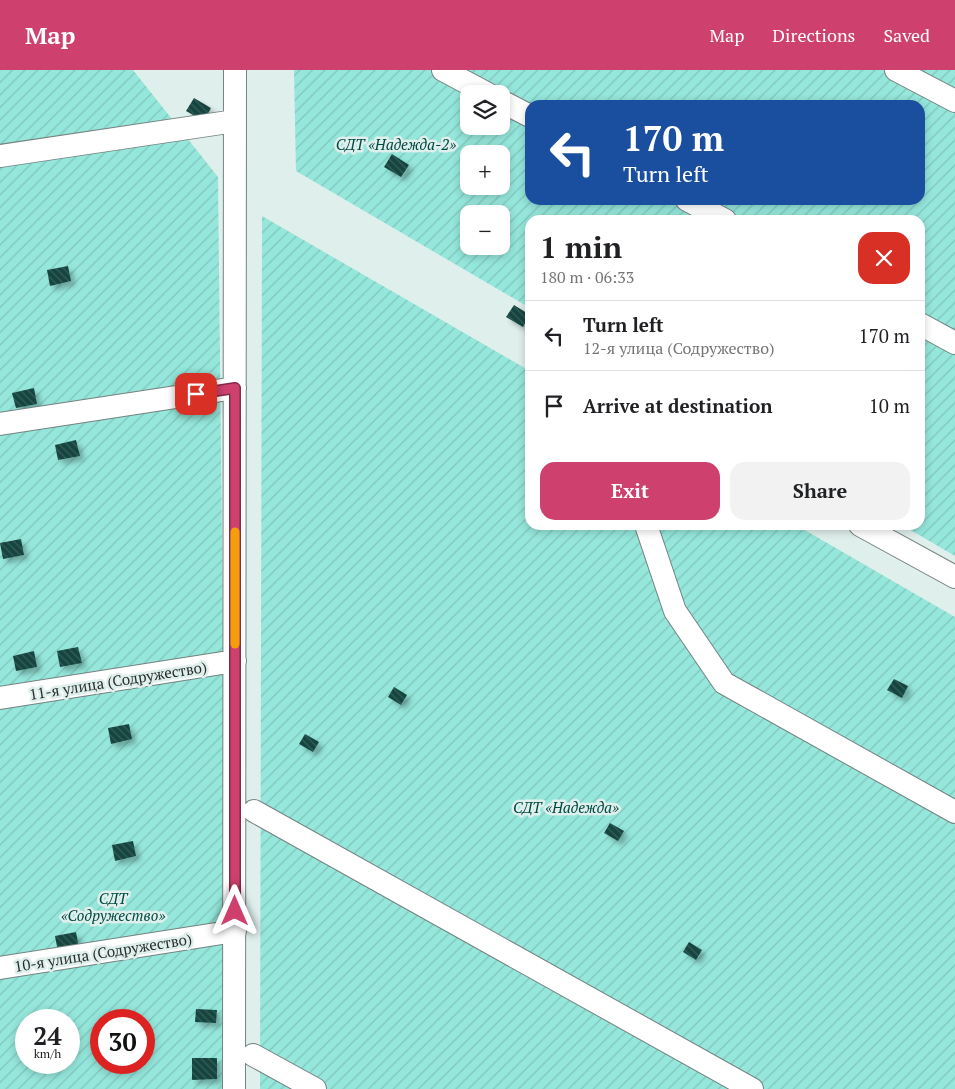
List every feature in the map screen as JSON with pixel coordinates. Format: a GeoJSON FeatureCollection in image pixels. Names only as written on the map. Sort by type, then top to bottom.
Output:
{"type":"FeatureCollection","features":[{"type":"Feature","properties":{"kind":"street"},"geometry":{"type":"LineString","coordinates":[[234,1089],[235,70]]}},
{"type":"Feature","properties":{"kind":"street"},"geometry":{"type":"LineString","coordinates":[[443,70],[471,85]]}},
{"type":"Feature","properties":{"kind":"street"},"geometry":{"type":"LineString","coordinates":[[896,70],[955,101]]}},
{"type":"Feature","properties":{"kind":"street"},"geometry":{"type":"LineString","coordinates":[[510,106],[525,113]]}},
{"type":"Feature","properties":{"kind":"street"},"geometry":{"type":"LineString","coordinates":[[0,156],[235,121]]}},
{"type":"Feature","properties":{"kind":"street"},"geometry":{"type":"LineString","coordinates":[[696,205],[716,215]]}},
{"type":"Feature","properties":{"kind":"street"},"geometry":{"type":"LineString","coordinates":[[925,327],[955,343]]}},
{"type":"Feature","properties":{"kind":"street"},"geometry":{"type":"LineString","coordinates":[[0,424],[235,388]]}},
{"type":"Feature","properties":{"kind":"street"},"geometry":{"type":"LineString","coordinates":[[648,530],[675,611],[724,684],[955,812]]}},
{"type":"Feature","properties":{"kind":"street"},"geometry":{"type":"LineString","coordinates":[[869,530],[955,577]]}},
{"type":"Feature","properties":{"kind":"street","name":"11-я улица (Содружество)"},"geometry":{"type":"LineString","coordinates":[[0,698],[235,661]]}},
{"type":"Feature","properties":{"kind":"street"},"geometry":{"type":"LineString","coordinates":[[254,811],[752,1089]]}},
{"type":"Feature","properties":{"kind":"street","name":"10-я улица (Содружество)"},"geometry":{"type":"LineString","coordinates":[[0,968],[235,930]]}},
{"type":"Feature","properties":{"kind":"street"},"geometry":{"type":"LineString","coordinates":[[252,1055],[315,1089]]}},
{"type":"Feature","properties":{"kind":"green space","name":"СДТ «Содружество»"},"geometry":{"type":"Polygon","coordinates":[[[0,70],[133,70],[218,177],[228,1089],[0,1089],[0,70]]]}},
{"type":"Feature","properties":{"kind":"green space","name":"СДТ «Надежда-2»"},"geometry":{"type":"Polygon","coordinates":[[[294,70],[955,70],[955,556],[911,530],[925,530],[925,215],[525,215],[525,305],[296,171],[294,70]]]}},
{"type":"Feature","properties":{"kind":"green space","name":"СДТ «Надежда»"},"geometry":{"type":"Polygon","coordinates":[[[262,216],[525,368],[525,530],[805,530],[955,617],[955,1089],[260,1089],[262,216]]]}},
{"type":"Feature","properties":{"kind":"building"},"geometry":{"type":"Polygon","coordinates":[[[194,98],[211,108],[204,121],[186,111],[194,98]]]}},
{"type":"Feature","properties":{"kind":"building"},"geometry":{"type":"Polygon","coordinates":[[[392,154],[409,165],[401,177],[384,167],[392,154]]]}},
{"type":"Feature","properties":{"kind":"building"},"geometry":{"type":"Polygon","coordinates":[[[68,266],[71,281],[50,286],[47,270],[68,266]]]}},
{"type":"Feature","properties":{"kind":"building"},"geometry":{"type":"Polygon","coordinates":[[[514,305],[525,312],[525,324],[523,327],[506,317],[514,305]]]}},
{"type":"Feature","properties":{"kind":"building"},"geometry":{"type":"Polygon","coordinates":[[[34,388],[37,404],[16,408],[12,393],[34,388]]]}},
{"type":"Feature","properties":{"kind":"building"},"geometry":{"type":"Polygon","coordinates":[[[76,440],[80,456],[58,460],[55,445],[76,440]]]}},
{"type":"Feature","properties":{"kind":"building"},"geometry":{"type":"Polygon","coordinates":[[[21,539],[24,555],[3,559],[0,543],[21,539]]]}},
{"type":"Feature","properties":{"kind":"building"},"geometry":{"type":"Polygon","coordinates":[[[78,647],[82,663],[60,667],[57,651],[78,647]]]}},
{"type":"Feature","properties":{"kind":"building"},"geometry":{"type":"Polygon","coordinates":[[[34,651],[37,667],[16,671],[13,656],[34,651]]]}},
{"type":"Feature","properties":{"kind":"building"},"geometry":{"type":"Polygon","coordinates":[[[894,679],[908,686],[902,698],[887,690],[894,679]]]}},
{"type":"Feature","properties":{"kind":"building"},"geometry":{"type":"Polygon","coordinates":[[[394,687],[407,695],[401,705],[388,697],[394,687]]]}},
{"type":"Feature","properties":{"kind":"building"},"geometry":{"type":"Polygon","coordinates":[[[129,724],[132,739],[111,744],[108,728],[129,724]]]}},
{"type":"Feature","properties":{"kind":"building"},"geometry":{"type":"Polygon","coordinates":[[[305,734],[319,742],[313,752],[299,744],[305,734]]]}},
{"type":"Feature","properties":{"kind":"building"},"geometry":{"type":"Polygon","coordinates":[[[610,823],[624,831],[618,841],[604,833],[610,823]]]}},
{"type":"Feature","properties":{"kind":"building"},"geometry":{"type":"Polygon","coordinates":[[[133,841],[136,856],[115,861],[112,845],[133,841]]]}},
{"type":"Feature","properties":{"kind":"building"},"geometry":{"type":"Polygon","coordinates":[[[76,932],[79,948],[58,952],[55,936],[76,932]]]}},
{"type":"Feature","properties":{"kind":"building"},"geometry":{"type":"Polygon","coordinates":[[[689,942],[702,950],[696,960],[683,952],[689,942]]]}},
{"type":"Feature","properties":{"kind":"building"},"geometry":{"type":"Polygon","coordinates":[[[196,1009],[217,1010],[216,1023],[195,1022],[196,1009]]]}},
{"type":"Feature","properties":{"kind":"building"},"geometry":{"type":"Polygon","coordinates":[[[192,1058],[217,1058],[217,1079],[192,1080],[192,1058]]]}},
{"type":"Feature","properties":{"kind":"slow traffic"},"geometry":{"type":"LineString","coordinates":[[235,532],[235,644]]}},
{"type":"Feature","properties":{"kind":"route"},"geometry":{"type":"LineString","coordinates":[[196,394],[235,388],[235,911]]}}]}
